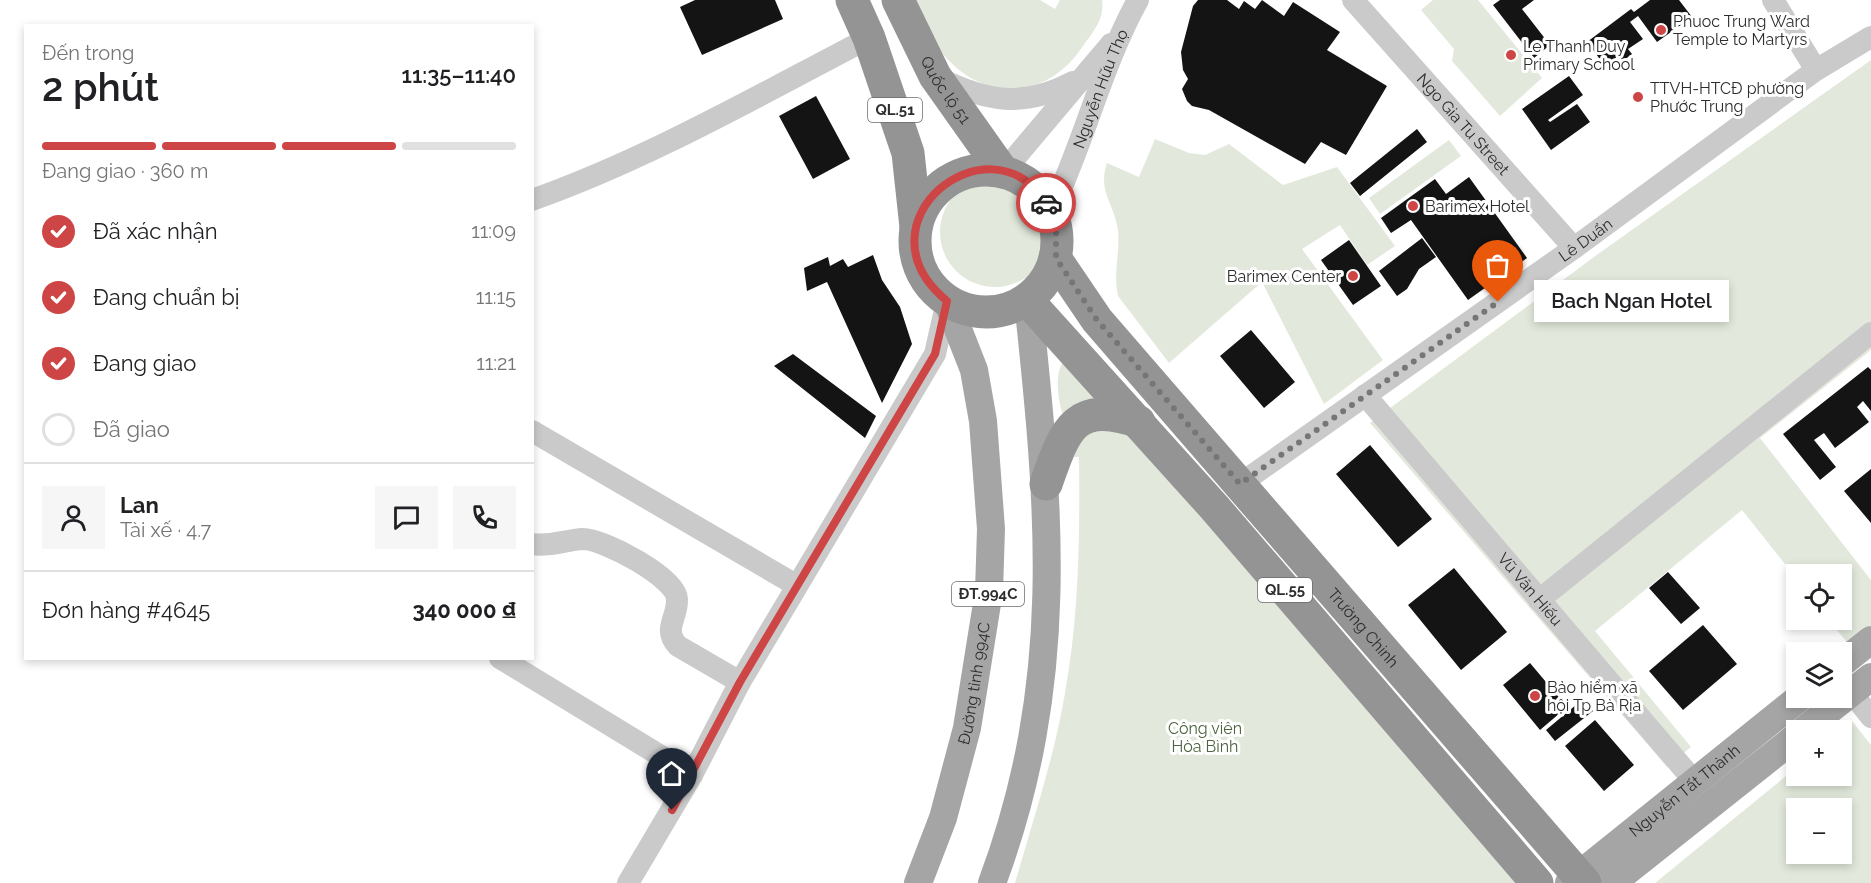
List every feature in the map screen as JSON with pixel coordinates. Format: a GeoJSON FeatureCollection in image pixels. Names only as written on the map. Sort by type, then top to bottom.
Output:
{"type":"FeatureCollection","features":[{"type":"Feature","properties":{"kind":"highway","name":"QL.51"},"geometry":{"type":"LineString","coordinates":[[852,0],[869,38],[908,153],[916,226]]}},
{"type":"Feature","properties":{"kind":"highway","name":"Quốc lộ 51"},"geometry":{"type":"LineString","coordinates":[[898,0],[935,76],[1004,172]]}},
{"type":"Feature","properties":{"kind":"highway"},"geometry":{"type":"LineString","coordinates":[[975,171],[1004,172],[1031,187],[1051,211],[1056,226],[1056,258],[1049,274],[1028,301],[1004,310],[979,312],[947,301],[924,276],[914,244],[916,226],[927,200],[948,181],[975,171]]}},
{"type":"Feature","properties":{"kind":"highway","name":"Trường Chinh"},"geometry":{"type":"LineString","coordinates":[[1056,258],[1097,320],[1578,880]]}},
{"type":"Feature","properties":{"kind":"highway","name":"QL.55"},"geometry":{"type":"LineString","coordinates":[[1028,301],[1139,422],[1537,883]]}},
{"type":"Feature","properties":{"kind":"highway"},"geometry":{"type":"LineString","coordinates":[[1046,484],[1062,440],[1073,425],[1091,415],[1108,414],[1116,414],[1139,422]]}},
{"type":"Feature","properties":{"kind":"main road","name":"Đường tỉnh 994C"},"geometry":{"type":"LineString","coordinates":[[918,883],[943,818],[967,728],[983,637],[989,580],[991,529],[983,421],[974,370],[947,301]]}},
{"type":"Feature","properties":{"kind":"main road","name":"ĐT.994C"},"geometry":{"type":"LineString","coordinates":[[992,883],[1014,819],[1038,711],[1048,605],[1046,484],[1028,301]]}},
{"type":"Feature","properties":{"kind":"main road"},"geometry":{"type":"LineString","coordinates":[[1852,655],[1871,640]]}},
{"type":"Feature","properties":{"kind":"main road"},"geometry":{"type":"LineString","coordinates":[[1815,720],[1855,683]]}},
{"type":"Feature","properties":{"kind":"main road","name":"Nguyễn Tất Thành"},"geometry":{"type":"LineString","coordinates":[[1578,880],[1787,708]]}},
{"type":"Feature","properties":{"kind":"main road","name":"Nguyễn Tất Thành"},"geometry":{"type":"LineString","coordinates":[[1612,883],[1786,745]]}},
{"type":"Feature","properties":{"kind":"street"},"geometry":{"type":"LineString","coordinates":[[1120,34],[1138,0]]}},
{"type":"Feature","properties":{"kind":"street","name":"Ngo Gia Tu Street"},"geometry":{"type":"LineString","coordinates":[[1353,0],[1574,248]]}},
{"type":"Feature","properties":{"kind":"street"},"geometry":{"type":"LineString","coordinates":[[1773,0],[1816,70]]}},
{"type":"Feature","properties":{"kind":"street","name":"Nguyễn Hữu Thọ"},"geometry":{"type":"LineString","coordinates":[[1004,172],[1120,34]]}},
{"type":"Feature","properties":{"kind":"street","name":"Nguyễn Hữu Thọ"},"geometry":{"type":"LineString","coordinates":[[1051,211],[1067,178],[1120,34]]}},
{"type":"Feature","properties":{"kind":"street","name":"Lê Duẩn"},"geometry":{"type":"LineString","coordinates":[[1240,484],[1574,248],[1816,70],[1871,37]]}},
{"type":"Feature","properties":{"kind":"street"},"geometry":{"type":"LineString","coordinates":[[534,199],[632,159],[869,38]]}},
{"type":"Feature","properties":{"kind":"street"},"geometry":{"type":"LineString","coordinates":[[935,76],[976,95],[1006,100],[1033,98],[1055,91],[1082,77]]}},
{"type":"Feature","properties":{"kind":"street"},"geometry":{"type":"LineString","coordinates":[[628,883],[692,775],[740,682],[796,585],[935,354],[947,301]]}},
{"type":"Feature","properties":{"kind":"street"},"geometry":{"type":"LineString","coordinates":[[1539,600],[1871,333]]}},
{"type":"Feature","properties":{"kind":"street","name":"Vũ Văn Hiếu"},"geometry":{"type":"LineString","coordinates":[[1365,395],[1695,782]]}},
{"type":"Feature","properties":{"kind":"street"},"geometry":{"type":"LineString","coordinates":[[534,432],[796,585]]}},
{"type":"Feature","properties":{"kind":"street"},"geometry":{"type":"LineString","coordinates":[[534,543],[545,545],[584,539],[595,541],[611,547],[661,576],[670,584],[677,599],[669,630],[671,639],[678,646],[740,682]]}},
{"type":"Feature","properties":{"kind":"street"},"geometry":{"type":"LineString","coordinates":[[503,660],[692,775]]}},
{"type":"Feature","properties":{"kind":"street"},"geometry":{"type":"LineString","coordinates":[[1855,683],[1871,717]]}},
{"type":"Feature","properties":{"kind":"green space"},"geometry":{"type":"Polygon","coordinates":[[[912,0],[1040,0],[1055,9],[1060,0],[1102,0],[1102,14],[1093,32],[1065,67],[1047,80],[1028,87],[1008,89],[988,86],[969,77],[952,64],[936,45],[912,0]]]}},
{"type":"Feature","properties":{"kind":"green space"},"geometry":{"type":"Polygon","coordinates":[[[1433,0],[1478,0],[1542,78],[1500,116],[1452,61],[1454,49],[1421,10],[1433,0]]]}},
{"type":"Feature","properties":{"kind":"green space"},"geometry":{"type":"Polygon","coordinates":[[[1871,60],[1871,350],[1760,438],[1871,580],[1871,627],[1852,643],[1847,642],[1837,630],[1852,630],[1852,564],[1786,565],[1742,510],[1595,631],[1691,747],[1667,767],[1370,423],[1598,254],[1871,60]]]}},
{"type":"Feature","properties":{"kind":"green space"},"geometry":{"type":"Polygon","coordinates":[[[1155,139],[1189,153],[1205,155],[1229,144],[1283,185],[1337,167],[1395,246],[1367,265],[1340,225],[1302,249],[1383,360],[1324,404],[1262,282],[1169,363],[1118,296],[1116,280],[1118,231],[1104,182],[1107,163],[1139,177],[1155,139]]]}},
{"type":"Feature","properties":{"kind":"green space"},"geometry":{"type":"Polygon","coordinates":[[[1449,140],[1461,156],[1380,214],[1369,198],[1449,140]]]}},
{"type":"Feature","properties":{"kind":"green space"},"geometry":{"type":"Polygon","coordinates":[[[995,177],[1016,181],[1034,193],[1046,211],[1050,232],[1046,253],[1034,271],[1016,283],[995,287],[974,283],[956,271],[944,253],[940,232],[944,211],[956,193],[974,181],[995,177]]]}},
{"type":"Feature","properties":{"kind":"green space"},"geometry":{"type":"Polygon","coordinates":[[[1066,359],[1111,395],[1063,415],[1058,394],[1058,377],[1059,370],[1066,359]]]}},
{"type":"Feature","properties":{"kind":"green space","name":"Công viên Hòa Bình"},"geometry":{"type":"Polygon","coordinates":[[[1123,419],[1516,883],[1015,883],[1043,789],[1070,664],[1078,575],[1079,457],[1070,457],[1077,432],[1123,419]]]}},
{"type":"Feature","properties":{"kind":"green space"},"geometry":{"type":"Polygon","coordinates":[[[1852,721],[1871,745],[1871,883],[1655,883],[1786,776],[1786,786],[1852,786],[1852,721]]]}},
{"type":"Feature","properties":{"kind":"building"},"geometry":{"type":"Polygon","coordinates":[[[695,0],[775,0],[783,19],[702,55],[680,7],[695,0]]]}},
{"type":"Feature","properties":{"kind":"building"},"geometry":{"type":"Polygon","coordinates":[[[1198,0],[1227,0],[1239,9],[1244,1],[1255,9],[1262,0],[1284,16],[1293,2],[1340,32],[1327,50],[1387,86],[1346,155],[1321,142],[1305,164],[1209,110],[1192,106],[1187,101],[1182,89],[1188,79],[1183,70],[1181,52],[1193,6],[1198,0]]]}},
{"type":"Feature","properties":{"kind":"building"},"geometry":{"type":"Polygon","coordinates":[[[1500,0],[1534,0],[1522,9],[1550,45],[1534,58],[1493,5],[1500,0]]]}},
{"type":"Feature","properties":{"kind":"building"},"geometry":{"type":"Polygon","coordinates":[[[1650,0],[1679,0],[1692,17],[1657,42],[1638,16],[1630,22],[1643,39],[1628,49],[1632,54],[1623,61],[1619,56],[1605,66],[1587,42],[1631,9],[1634,12],[1650,0]]]}},
{"type":"Feature","properties":{"kind":"building"},"geometry":{"type":"Polygon","coordinates":[[[1569,76],[1583,95],[1548,120],[1550,122],[1577,104],[1590,122],[1551,150],[1522,109],[1569,76]]]}},
{"type":"Feature","properties":{"kind":"building"},"geometry":{"type":"Polygon","coordinates":[[[816,96],[850,159],[813,179],[779,116],[816,96]]]}},
{"type":"Feature","properties":{"kind":"building"},"geometry":{"type":"Polygon","coordinates":[[[1417,129],[1427,142],[1360,196],[1350,183],[1417,129]]]}},
{"type":"Feature","properties":{"kind":"building"},"geometry":{"type":"Polygon","coordinates":[[[1469,177],[1527,258],[1468,300],[1411,220],[1391,233],[1381,218],[1435,179],[1446,194],[1469,177]]]}},
{"type":"Feature","properties":{"kind":"building"},"geometry":{"type":"Polygon","coordinates":[[[1422,238],[1436,257],[1419,269],[1407,289],[1397,296],[1379,271],[1422,238]]]}},
{"type":"Feature","properties":{"kind":"building","name":"Barimex Center"},"geometry":{"type":"Polygon","coordinates":[[[1349,240],[1381,286],[1353,305],[1321,260],[1349,240]]]}},
{"type":"Feature","properties":{"kind":"building"},"geometry":{"type":"Polygon","coordinates":[[[873,255],[882,280],[900,307],[912,344],[882,403],[827,282],[807,291],[804,268],[828,257],[830,266],[843,259],[848,267],[873,255]]]}},
{"type":"Feature","properties":{"kind":"building"},"geometry":{"type":"Polygon","coordinates":[[[1251,330],[1295,382],[1264,408],[1220,356],[1251,330]]]}},
{"type":"Feature","properties":{"kind":"building"},"geometry":{"type":"Polygon","coordinates":[[[793,354],[876,416],[865,438],[774,366],[793,354]]]}},
{"type":"Feature","properties":{"kind":"building"},"geometry":{"type":"Polygon","coordinates":[[[1868,367],[1871,370],[1871,411],[1863,401],[1857,407],[1869,422],[1835,448],[1824,433],[1814,440],[1836,467],[1820,480],[1783,434],[1868,367]]]}},
{"type":"Feature","properties":{"kind":"building"},"geometry":{"type":"Polygon","coordinates":[[[1370,445],[1432,519],[1398,547],[1336,474],[1370,445]]]}},
{"type":"Feature","properties":{"kind":"building"},"geometry":{"type":"Polygon","coordinates":[[[1871,469],[1871,523],[1844,491],[1871,469]]]}},
{"type":"Feature","properties":{"kind":"building"},"geometry":{"type":"Polygon","coordinates":[[[1454,568],[1507,632],[1461,670],[1408,605],[1454,568]]]}},
{"type":"Feature","properties":{"kind":"building"},"geometry":{"type":"Polygon","coordinates":[[[1668,572],[1700,608],[1681,624],[1649,588],[1668,572]]]}},
{"type":"Feature","properties":{"kind":"building"},"geometry":{"type":"Polygon","coordinates":[[[1703,625],[1737,664],[1683,710],[1649,671],[1703,625]]]}},
{"type":"Feature","properties":{"kind":"building","name":"Bảo hiểm xã hội Tp Bà Rịa"},"geometry":{"type":"Polygon","coordinates":[[[1530,663],[1567,707],[1540,730],[1503,685],[1530,663]]]}},
{"type":"Feature","properties":{"kind":"building"},"geometry":{"type":"Polygon","coordinates":[[[1583,699],[1593,711],[1555,741],[1546,730],[1583,699]]]}},
{"type":"Feature","properties":{"kind":"building"},"geometry":{"type":"Polygon","coordinates":[[[1595,720],[1634,765],[1604,791],[1565,746],[1595,720]]]}},
{"type":"Feature","properties":{"kind":"way so far"},"geometry":{"type":"LineString","coordinates":[[1046,203],[1056,226],[1056,258],[1097,320],[1240,484],[1498,302]]}},
{"type":"Feature","properties":{"kind":"place","name":"Phuoc Trung Ward Temple to Martyrs"},"geometry":{"type":"Point","coordinates":[1661,30]}},
{"type":"Feature","properties":{"kind":"place","name":"Le Thanh Duy Primary School"},"geometry":{"type":"Point","coordinates":[1511,55]}},
{"type":"Feature","properties":{"kind":"place","name":"TTVH-HTCĐ phường Phước Trung"},"geometry":{"type":"Point","coordinates":[1638,97]}},
{"type":"Feature","properties":{"kind":"place","name":"Barimex Hotel"},"geometry":{"type":"Point","coordinates":[1413,206]}},
{"type":"Feature","properties":{"kind":"place","name":"Barimex Center"},"geometry":{"type":"Point","coordinates":[1353,276]}},
{"type":"Feature","properties":{"kind":"place","name":"Bach Ngan Hotel"},"geometry":{"type":"Point","coordinates":[1498,302]}},
{"type":"Feature","properties":{"kind":"place","name":"Bảo hiểm xã hội Tp Bà Rịa"},"geometry":{"type":"Point","coordinates":[1535,696]}},
{"type":"Feature","properties":{"kind":"route"},"geometry":{"type":"LineString","coordinates":[[672,810],[740,682],[935,354],[947,301],[934,290],[924,276],[917,260],[914,244],[916,226],[927,200],[948,181],[961,174],[989,170],[1004,172],[1018,178],[1031,187],[1046,203]]}}]}
